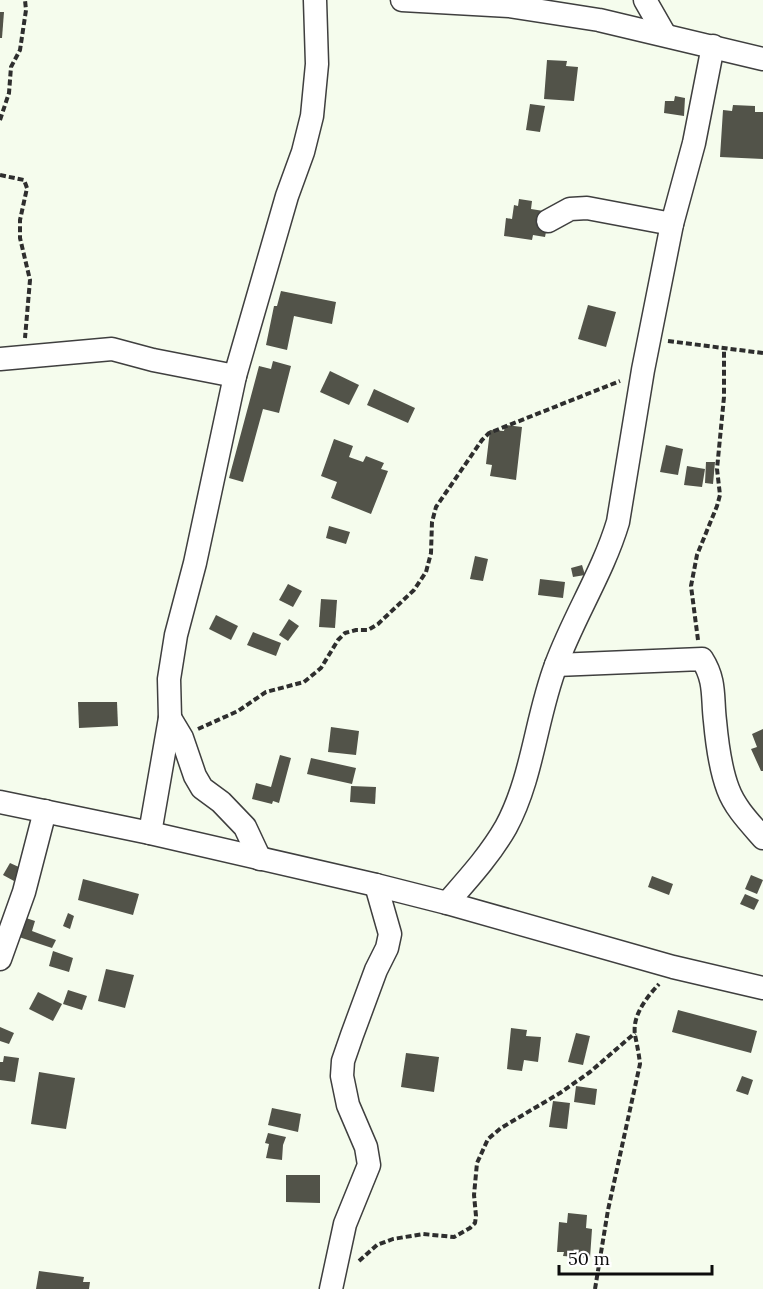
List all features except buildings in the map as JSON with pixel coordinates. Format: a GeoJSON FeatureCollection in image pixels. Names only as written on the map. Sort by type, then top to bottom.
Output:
{"type":"FeatureCollection","features":[{"type":"Feature","properties":{"kind":"street"},"geometry":{"type":"LineString","coordinates":[[150,833],[170,718],[169,679],[176,635],[195,563],[235,376],[312,116],[317,64],[315,0]]}},
{"type":"Feature","properties":{"kind":"street"},"geometry":{"type":"LineString","coordinates":[[402,0],[509,6],[599,20],[763,59]]}},
{"type":"Feature","properties":{"kind":"street"},"geometry":{"type":"LineString","coordinates":[[645,0],[665,35]]}},
{"type":"Feature","properties":{"kind":"street"},"geometry":{"type":"LineString","coordinates":[[447,903],[482,862],[506,826],[522,787],[556,665],[612,544],[618,522],[643,370],[672,224],[694,143],[713,46]]}},
{"type":"Feature","properties":{"kind":"street"},"geometry":{"type":"LineString","coordinates":[[548,221],[570,209],[587,208],[672,224]]}},
{"type":"Feature","properties":{"kind":"street"},"geometry":{"type":"LineString","coordinates":[[0,360],[112,349],[153,360],[235,376]]}},
{"type":"Feature","properties":{"kind":"street"},"geometry":{"type":"LineString","coordinates":[[556,665],[702,659],[710,672],[714,692],[714,719],[720,760],[728,790],[742,814],[763,838]]}},
{"type":"Feature","properties":{"kind":"street"},"geometry":{"type":"LineString","coordinates":[[170,718],[182,738],[195,776],[202,788],[235,815],[245,827],[260,859]]}},
{"type":"Feature","properties":{"kind":"street"},"geometry":{"type":"LineString","coordinates":[[0,802],[150,833],[376,885],[674,967],[763,988]]}},
{"type":"Feature","properties":{"kind":"street"},"geometry":{"type":"LineString","coordinates":[[0,959],[24,892],[45,811]]}},
{"type":"Feature","properties":{"kind":"street"},"geometry":{"type":"LineString","coordinates":[[332,1285],[345,1224],[369,1165],[366,1147],[348,1105],[343,1061],[390,934],[376,885]]}},
{"type":"Feature","properties":{"kind":"path"},"geometry":{"type":"LineString","coordinates":[[0,120],[9,93],[11,67],[20,50],[26,10],[25,0]]}},
{"type":"Feature","properties":{"kind":"path"},"geometry":{"type":"LineString","coordinates":[[0,175],[24,180],[27,188],[20,220],[20,238],[30,280],[24,357]]}},
{"type":"Feature","properties":{"kind":"path"},"geometry":{"type":"LineString","coordinates":[[649,339],[763,353]]}},
{"type":"Feature","properties":{"kind":"path"},"geometry":{"type":"LineString","coordinates":[[702,659],[695,628],[691,586],[697,555],[720,495],[717,469],[724,397],[724,350]]}},
{"type":"Feature","properties":{"kind":"path"},"geometry":{"type":"LineString","coordinates":[[182,738],[238,711],[266,692],[304,682],[321,668],[338,640],[345,633],[368,630],[378,624],[414,590],[426,572],[431,553],[432,522],[436,507],[489,433],[538,412],[598,391],[643,370]]}},
{"type":"Feature","properties":{"kind":"path"},"geometry":{"type":"LineString","coordinates":[[596,1289],[608,1210],[640,1064],[639,1046],[635,1034],[637,1020],[645,1000],[674,967]]}},
{"type":"Feature","properties":{"kind":"path"},"geometry":{"type":"LineString","coordinates":[[332,1285],[377,1245],[393,1239],[423,1234],[454,1236],[470,1228],[475,1223],[476,1216],[474,1195],[477,1163],[488,1139],[501,1128],[590,1072],[635,1034]]}}]}
